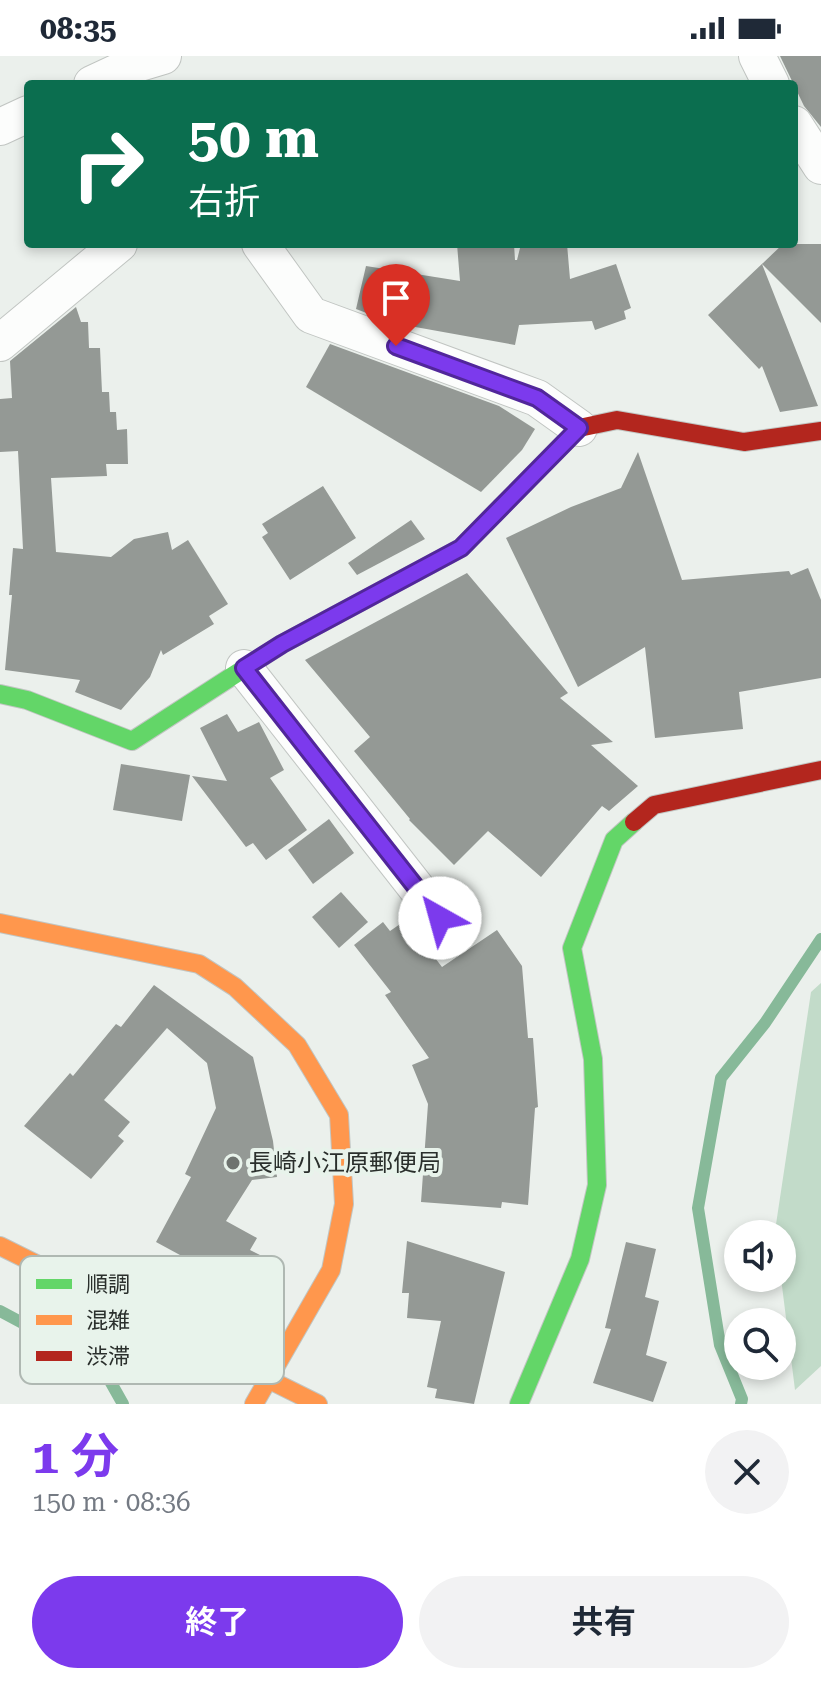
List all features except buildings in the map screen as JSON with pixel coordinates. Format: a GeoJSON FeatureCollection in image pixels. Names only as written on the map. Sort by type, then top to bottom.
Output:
{"type":"FeatureCollection","features":[{"type":"Feature","properties":{"kind":"street"},"geometry":{"type":"LineString","coordinates":[[757,56],[769,80]]}},
{"type":"Feature","properties":{"kind":"street"},"geometry":{"type":"LineString","coordinates":[[102,80],[140,65]]}},
{"type":"Feature","properties":{"kind":"street"},"geometry":{"type":"LineString","coordinates":[[0,127],[24,116]]}},
{"type":"Feature","properties":{"kind":"street"},"geometry":{"type":"LineString","coordinates":[[798,130],[821,166]]}},
{"type":"Feature","properties":{"kind":"street"},"geometry":{"type":"LineString","coordinates":[[0,343],[114,248]]}},
{"type":"Feature","properties":{"kind":"street"},"geometry":{"type":"LineString","coordinates":[[263,248],[311,315],[537,398],[579,428]]}},
{"type":"Feature","properties":{"kind":"street"},"geometry":{"type":"LineString","coordinates":[[0,694],[27,700],[132,741],[282,644],[461,548],[579,428],[617,420],[744,442],[821,431]]}},
{"type":"Feature","properties":{"kind":"street"},"geometry":{"type":"LineString","coordinates":[[244,668],[440,918]]}},
{"type":"Feature","properties":{"kind":"street"},"geometry":{"type":"LineString","coordinates":[[519,1404],[580,1259],[597,1185],[593,1059],[572,948],[614,840],[654,805],[821,770]]}},
{"type":"Feature","properties":{"kind":"street"},"geometry":{"type":"LineString","coordinates":[[0,923],[199,964],[235,987],[297,1045],[339,1115],[344,1204],[331,1270],[284,1355]]}},
{"type":"Feature","properties":{"kind":"street"},"geometry":{"type":"LineString","coordinates":[[0,1246],[20,1256]]}},
{"type":"Feature","properties":{"kind":"street"},"geometry":{"type":"LineString","coordinates":[[254,1404],[267,1384]]}},
{"type":"Feature","properties":{"kind":"street"},"geometry":{"type":"LineString","coordinates":[[278,1384],[318,1404]]}},
{"type":"Feature","properties":{"kind":"green space"},"geometry":{"type":"Polygon","coordinates":[[[821,983],[821,1366],[795,1390],[796,1308],[785,1308],[783,1292],[796,1292],[796,1220],[777,1220],[811,992],[821,983]]]}},
{"type":"Feature","properties":{"kind":"waterway"},"geometry":{"type":"LineString","coordinates":[[741,1404],[742,1399],[720,1345],[698,1208],[721,1078],[765,1023],[821,939]]}},
{"type":"Feature","properties":{"kind":"waterway"},"geometry":{"type":"LineString","coordinates":[[0,1311],[20,1322]]}},
{"type":"Feature","properties":{"kind":"waterway"},"geometry":{"type":"LineString","coordinates":[[112,1384],[123,1404]]}},
{"type":"Feature","properties":{"kind":"traffic: fast"},"geometry":{"type":"LineString","coordinates":[[0,694],[27,700],[132,741],[282,644],[461,548],[501,507]]}},
{"type":"Feature","properties":{"kind":"traffic: fast"},"geometry":{"type":"LineString","coordinates":[[519,1404],[580,1259],[597,1185],[593,1059],[572,948],[614,840],[634,822]]}},
{"type":"Feature","properties":{"kind":"traffic: slow"},"geometry":{"type":"LineString","coordinates":[[0,923],[199,964],[235,987],[297,1045],[339,1115],[344,1204],[331,1270],[284,1352]]}},
{"type":"Feature","properties":{"kind":"traffic: slow"},"geometry":{"type":"LineString","coordinates":[[0,1246],[20,1256]]}},
{"type":"Feature","properties":{"kind":"traffic: slow"},"geometry":{"type":"LineString","coordinates":[[254,1404],[265,1384]]}},
{"type":"Feature","properties":{"kind":"traffic: slow"},"geometry":{"type":"LineString","coordinates":[[278,1384],[318,1404]]}},
{"type":"Feature","properties":{"kind":"traffic: jam"},"geometry":{"type":"LineString","coordinates":[[501,507],[579,428],[617,420],[744,442],[821,431]]}},
{"type":"Feature","properties":{"kind":"traffic: jam"},"geometry":{"type":"LineString","coordinates":[[634,822],[654,805],[821,770]]}},
{"type":"Feature","properties":{"kind":"place","name":"長崎小江原郵便局"},"geometry":{"type":"Point","coordinates":[233,1163]}},
{"type":"Feature","properties":{"kind":"route"},"geometry":{"type":"LineString","coordinates":[[396,346],[537,398],[579,428],[461,548],[282,644],[244,668],[440,918]]}}]}
